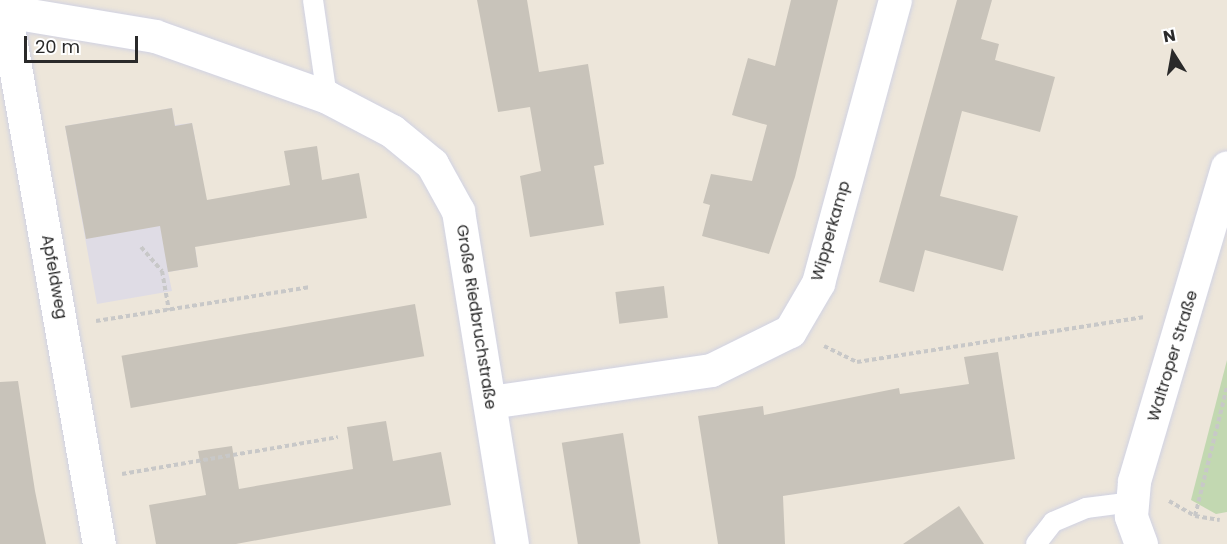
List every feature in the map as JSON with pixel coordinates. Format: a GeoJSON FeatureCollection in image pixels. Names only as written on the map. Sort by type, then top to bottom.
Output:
{"type":"FeatureCollection","features":[{"type":"Feature","properties":{"kind":"street","name":"Wipperkamp"},"geometry":{"type":"LineString","coordinates":[[790,331],[818,283],[895,0]]}},
{"type":"Feature","properties":{"kind":"street","name":"Große Riedbruchstraße"},"geometry":{"type":"LineString","coordinates":[[3,10],[155,36],[327,97],[392,131],[432,164],[458,211],[512,544]]}},
{"type":"Feature","properties":{"kind":"street","name":"Apfeldweg"},"geometry":{"type":"LineString","coordinates":[[3,10],[62,327],[99,544]]}},
{"type":"Feature","properties":{"kind":"street","name":"Waltroper Straße"},"geometry":{"type":"LineString","coordinates":[[1142,544],[1131,516],[1133,491],[1188,309],[1227,168]]}},
{"type":"Feature","properties":{"kind":"street"},"geometry":{"type":"LineString","coordinates":[[490,402],[711,370],[790,331]]}},
{"type":"Feature","properties":{"kind":"lane"},"geometry":{"type":"LineString","coordinates":[[314,0],[327,97]]}},
{"type":"Feature","properties":{"kind":"lane"},"geometry":{"type":"LineString","coordinates":[[1036,544],[1053,522],[1133,491]]}},
{"type":"Feature","properties":{"kind":"path"},"geometry":{"type":"LineString","coordinates":[[141,247],[162,271],[169,310]]}},
{"type":"Feature","properties":{"kind":"path"},"geometry":{"type":"LineString","coordinates":[[62,327],[310,287]]}},
{"type":"Feature","properties":{"kind":"path"},"geometry":{"type":"LineString","coordinates":[[790,331],[856,362],[1188,309]]}},
{"type":"Feature","properties":{"kind":"path"},"geometry":{"type":"LineString","coordinates":[[1195,516],[1227,387]]}},
{"type":"Feature","properties":{"kind":"path"},"geometry":{"type":"LineString","coordinates":[[88,480],[338,437]]}},
{"type":"Feature","properties":{"kind":"path"},"geometry":{"type":"LineString","coordinates":[[1133,491],[1195,516],[1220,520]]}},
{"type":"Feature","properties":{"kind":"shaded area"},"geometry":{"type":"Polygon","coordinates":[[[172,108],[175,125],[192,123],[198,154],[181,157],[198,267],[168,272],[172,291],[97,304],[65,126],[172,108]]]}},
{"type":"Feature","properties":{"kind":"green space"},"geometry":{"type":"Polygon","coordinates":[[[1227,360],[1227,512],[1216,514],[1191,500],[1227,360]]]}},
{"type":"Feature","properties":{"kind":"building"},"geometry":{"type":"Polygon","coordinates":[[[477,0],[527,0],[539,72],[588,64],[604,164],[594,166],[604,225],[530,237],[520,176],[541,171],[530,107],[498,112],[477,0]]]}},
{"type":"Feature","properties":{"kind":"building"},"geometry":{"type":"Polygon","coordinates":[[[791,0],[838,0],[795,177],[769,254],[702,236],[710,205],[703,203],[711,174],[752,181],[767,125],[732,115],[748,58],[775,66],[791,0]]]}},
{"type":"Feature","properties":{"kind":"building"},"geometry":{"type":"Polygon","coordinates":[[[957,0],[992,0],[981,39],[999,44],[995,60],[1055,77],[1040,132],[962,111],[940,196],[1018,216],[1003,271],[925,250],[914,292],[879,282],[957,0]]]}},
{"type":"Feature","properties":{"kind":"building"},"geometry":{"type":"Polygon","coordinates":[[[172,108],[175,126],[192,123],[207,200],[290,185],[284,151],[317,146],[322,180],[359,173],[367,218],[195,247],[198,267],[168,272],[160,226],[86,239],[65,126],[172,108]]]}},
{"type":"Feature","properties":{"kind":"building"},"geometry":{"type":"Polygon","coordinates":[[[664,286],[668,318],[619,324],[615,292],[664,286]]]}},
{"type":"Feature","properties":{"kind":"building"},"geometry":{"type":"Polygon","coordinates":[[[415,304],[424,356],[131,408],[122,356],[415,304]]]}},
{"type":"Feature","properties":{"kind":"building"},"geometry":{"type":"Polygon","coordinates":[[[998,352],[1015,459],[783,496],[785,544],[718,544],[698,416],[763,406],[764,415],[899,388],[900,394],[969,384],[964,357],[998,352]]]}},
{"type":"Feature","properties":{"kind":"building"},"geometry":{"type":"Polygon","coordinates":[[[18,381],[35,491],[46,544],[0,544],[0,382],[18,381]]]}},
{"type":"Feature","properties":{"kind":"building"},"geometry":{"type":"Polygon","coordinates":[[[386,421],[393,461],[441,452],[451,505],[236,544],[156,544],[149,505],[206,495],[198,451],[232,446],[239,489],[353,469],[347,427],[386,421]]]}},
{"type":"Feature","properties":{"kind":"building"},"geometry":{"type":"Polygon","coordinates":[[[623,433],[641,544],[578,544],[562,443],[623,433]]]}},
{"type":"Feature","properties":{"kind":"building"},"geometry":{"type":"Polygon","coordinates":[[[959,506],[984,544],[903,544],[959,506]]]}}]}
